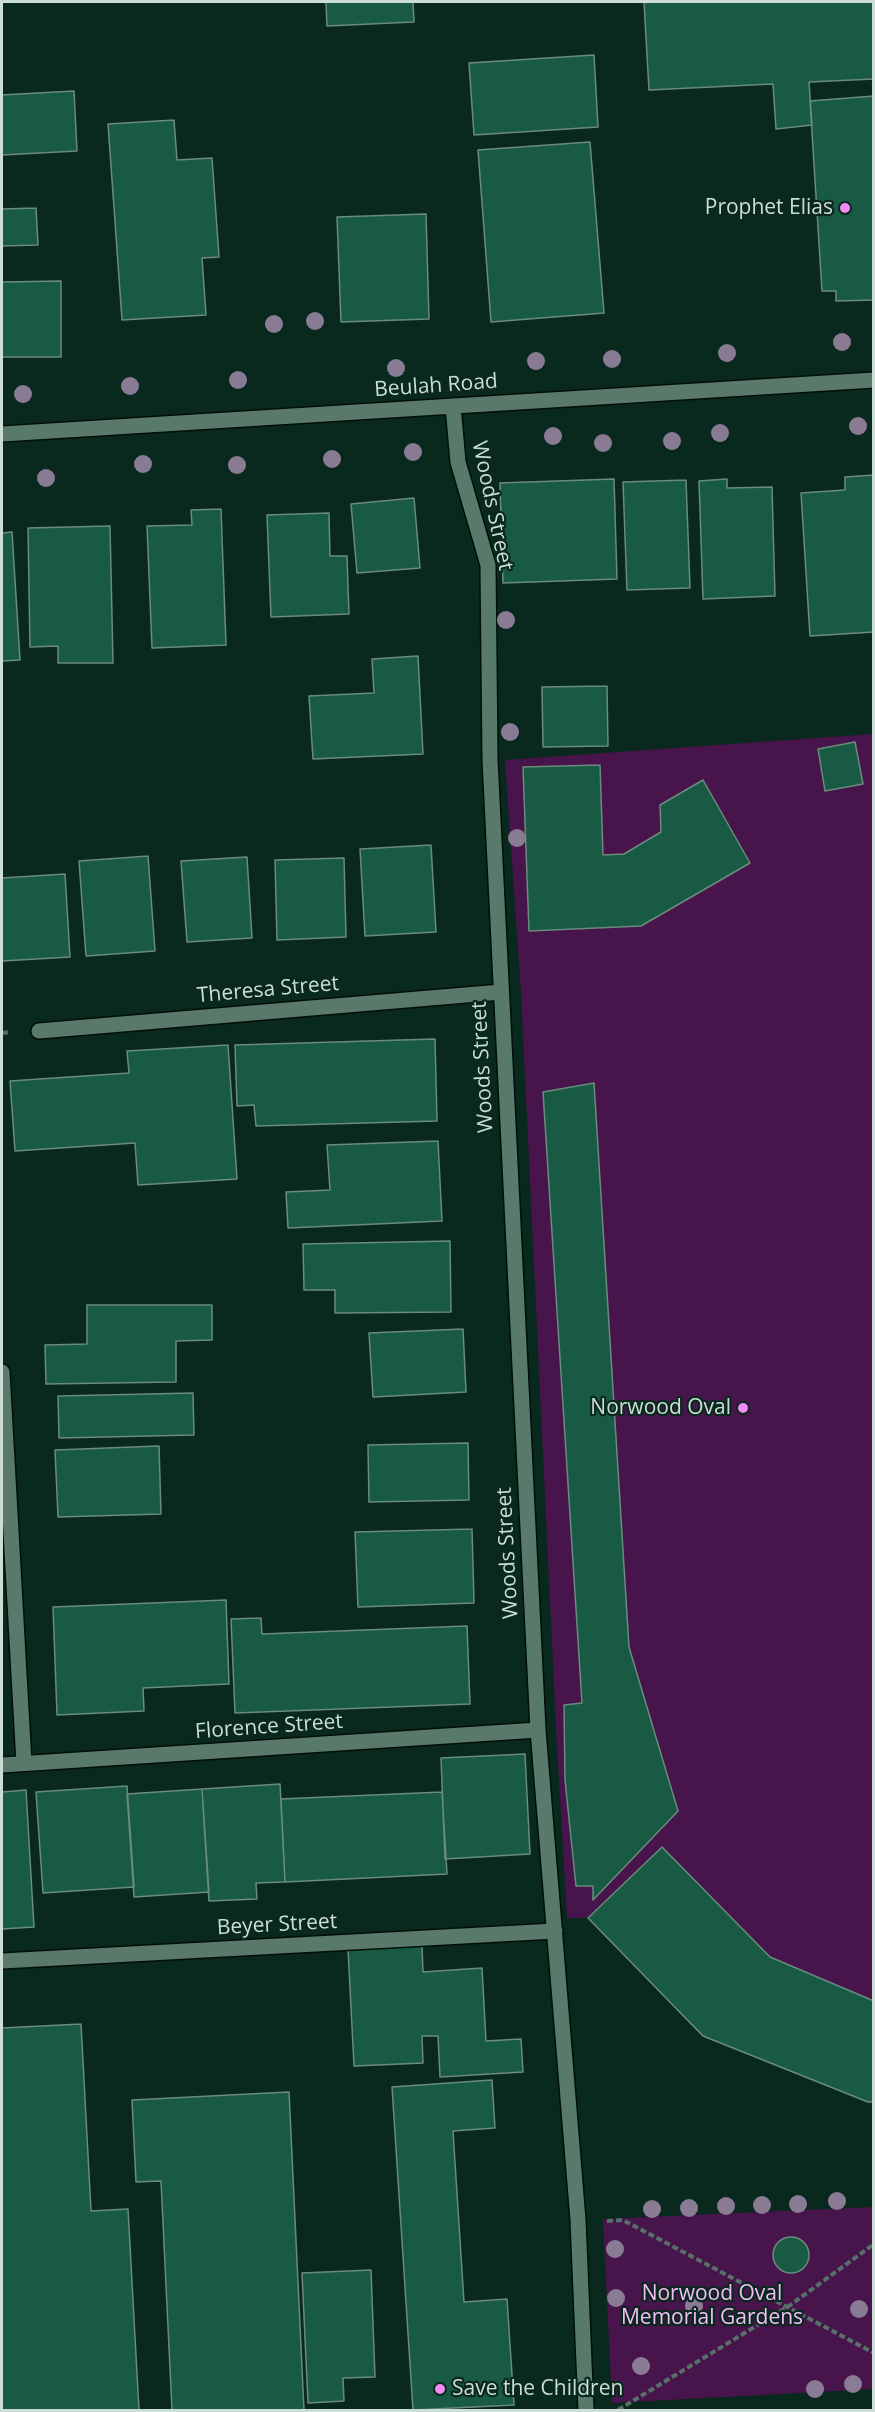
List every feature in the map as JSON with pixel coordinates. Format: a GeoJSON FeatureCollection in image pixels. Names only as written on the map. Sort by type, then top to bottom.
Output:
{"type":"FeatureCollection","features":[{"type":"Feature","properties":{"kind":"street","name":"Beulah Road"},"geometry":{"type":"LineString","coordinates":[[2,434],[873,380]]}},
{"type":"Feature","properties":{"kind":"street","name":"Woods Street"},"geometry":{"type":"LineString","coordinates":[[453,406],[458,462],[488,565],[489,760],[538,1730],[578,2220],[586,2410]]}},
{"type":"Feature","properties":{"kind":"street","name":"Theresa Street"},"geometry":{"type":"LineString","coordinates":[[39,1031],[501,992]]}},
{"type":"Feature","properties":{"kind":"street"},"geometry":{"type":"LineString","coordinates":[[2,1371],[24,1763]]}},
{"type":"Feature","properties":{"kind":"street","name":"Florence Street"},"geometry":{"type":"LineString","coordinates":[[2,1765],[538,1730]]}},
{"type":"Feature","properties":{"kind":"street","name":"Beyer Street"},"geometry":{"type":"LineString","coordinates":[[2,1961],[555,1931]]}},
{"type":"Feature","properties":{"kind":"path"},"geometry":{"type":"LineString","coordinates":[[603,2221],[623,2220],[789,2306],[873,2353]]}},
{"type":"Feature","properties":{"kind":"path"},"geometry":{"type":"LineString","coordinates":[[618,2410],[789,2306],[873,2244]]}},
{"type":"Feature","properties":{"kind":"green space"},"geometry":{"type":"Polygon","coordinates":[[[873,734],[873,2102],[703,2036],[588,1918],[567,1918],[521,992],[505,760],[873,734]]]}},
{"type":"Feature","properties":{"kind":"green space","name":"Norwood Oval Memorial Gardens"},"geometry":{"type":"Polygon","coordinates":[[[873,2207],[873,2389],[612,2403],[603,2219],[873,2207]]]}},
{"type":"Feature","properties":{"kind":"building"},"geometry":{"type":"Polygon","coordinates":[[[326,2],[413,2],[414,22],[327,26],[326,2]]]}},
{"type":"Feature","properties":{"kind":"building"},"geometry":{"type":"Polygon","coordinates":[[[644,2],[874,2],[874,79],[809,82],[812,125],[776,129],[773,84],[649,90],[644,2]]]}},
{"type":"Feature","properties":{"kind":"building"},"geometry":{"type":"Polygon","coordinates":[[[594,55],[598,127],[474,135],[469,63],[594,55]]]}},
{"type":"Feature","properties":{"kind":"building"},"geometry":{"type":"Polygon","coordinates":[[[74,91],[77,151],[2,155],[2,95],[74,91]]]}},
{"type":"Feature","properties":{"kind":"building","name":"Prophet Elias"},"geometry":{"type":"Polygon","coordinates":[[[874,96],[874,300],[836,301],[836,291],[822,291],[810,101],[874,96]]]}},
{"type":"Feature","properties":{"kind":"building"},"geometry":{"type":"Polygon","coordinates":[[[174,120],[177,160],[212,158],[219,257],[202,258],[206,315],[122,320],[108,124],[174,120]]]}},
{"type":"Feature","properties":{"kind":"building"},"geometry":{"type":"Polygon","coordinates":[[[590,142],[604,313],[491,322],[478,150],[590,142]]]}},
{"type":"Feature","properties":{"kind":"building"},"geometry":{"type":"Polygon","coordinates":[[[36,208],[38,245],[2,246],[2,209],[36,208]]]}},
{"type":"Feature","properties":{"kind":"building"},"geometry":{"type":"Polygon","coordinates":[[[426,214],[429,319],[341,322],[337,217],[426,214]]]}},
{"type":"Feature","properties":{"kind":"building"},"geometry":{"type":"Polygon","coordinates":[[[61,281],[61,357],[2,357],[2,282],[61,281]]]}},
{"type":"Feature","properties":{"kind":"building"},"geometry":{"type":"Polygon","coordinates":[[[874,475],[874,632],[810,636],[801,493],[845,490],[845,477],[874,475]]]}},
{"type":"Feature","properties":{"kind":"building"},"geometry":{"type":"Polygon","coordinates":[[[614,479],[617,579],[503,583],[500,483],[614,479]]]}},
{"type":"Feature","properties":{"kind":"building"},"geometry":{"type":"Polygon","coordinates":[[[727,479],[727,488],[772,487],[775,596],[703,599],[699,481],[727,479]]]}},
{"type":"Feature","properties":{"kind":"building"},"geometry":{"type":"Polygon","coordinates":[[[686,480],[690,588],[627,590],[623,482],[686,480]]]}},
{"type":"Feature","properties":{"kind":"building"},"geometry":{"type":"Polygon","coordinates":[[[414,498],[420,568],[357,573],[351,504],[414,498]]]}},
{"type":"Feature","properties":{"kind":"building"},"geometry":{"type":"Polygon","coordinates":[[[221,509],[226,645],[152,648],[147,526],[192,525],[191,510],[221,509]]]}},
{"type":"Feature","properties":{"kind":"building"},"geometry":{"type":"Polygon","coordinates":[[[329,513],[330,556],[347,556],[349,614],[271,617],[267,515],[329,513]]]}},
{"type":"Feature","properties":{"kind":"building"},"geometry":{"type":"Polygon","coordinates":[[[110,526],[113,663],[58,663],[58,646],[30,647],[28,528],[110,526]]]}},
{"type":"Feature","properties":{"kind":"building"},"geometry":{"type":"Polygon","coordinates":[[[12,532],[20,660],[2,661],[2,533],[12,532]]]}},
{"type":"Feature","properties":{"kind":"building"},"geometry":{"type":"Polygon","coordinates":[[[418,656],[423,754],[313,759],[309,696],[374,693],[372,659],[418,656]]]}},
{"type":"Feature","properties":{"kind":"building"},"geometry":{"type":"Polygon","coordinates":[[[607,686],[608,746],[543,747],[542,687],[607,686]]]}},
{"type":"Feature","properties":{"kind":"building"},"geometry":{"type":"Polygon","coordinates":[[[855,742],[863,784],[825,791],[818,749],[855,742]]]}},
{"type":"Feature","properties":{"kind":"building"},"geometry":{"type":"Polygon","coordinates":[[[600,765],[603,855],[624,854],[661,832],[660,805],[703,780],[750,863],[641,926],[529,931],[523,767],[600,765]]]}},
{"type":"Feature","properties":{"kind":"building"},"geometry":{"type":"Polygon","coordinates":[[[431,845],[436,932],[365,936],[360,849],[431,845]]]}},
{"type":"Feature","properties":{"kind":"building"},"geometry":{"type":"Polygon","coordinates":[[[148,856],[155,951],[86,956],[79,861],[148,856]]]}},
{"type":"Feature","properties":{"kind":"building"},"geometry":{"type":"Polygon","coordinates":[[[247,857],[252,938],[187,942],[181,861],[247,857]]]}},
{"type":"Feature","properties":{"kind":"building"},"geometry":{"type":"Polygon","coordinates":[[[344,858],[346,937],[277,940],[275,860],[344,858]]]}},
{"type":"Feature","properties":{"kind":"building"},"geometry":{"type":"Polygon","coordinates":[[[65,874],[70,957],[2,961],[2,878],[65,874]]]}},
{"type":"Feature","properties":{"kind":"building"},"geometry":{"type":"Polygon","coordinates":[[[435,1039],[437,1121],[256,1126],[254,1105],[237,1106],[235,1045],[435,1039]]]}},
{"type":"Feature","properties":{"kind":"building"},"geometry":{"type":"Polygon","coordinates":[[[228,1045],[237,1179],[138,1185],[135,1143],[15,1151],[10,1081],[129,1073],[127,1051],[228,1045]]]}},
{"type":"Feature","properties":{"kind":"building"},"geometry":{"type":"Polygon","coordinates":[[[594,1083],[629,1647],[678,1811],[593,1900],[593,1886],[576,1886],[565,1780],[564,1705],[582,1703],[543,1092],[594,1083]]]}},
{"type":"Feature","properties":{"kind":"building"},"geometry":{"type":"Polygon","coordinates":[[[438,1141],[442,1221],[288,1228],[286,1192],[330,1190],[327,1145],[438,1141]]]}},
{"type":"Feature","properties":{"kind":"building"},"geometry":{"type":"Polygon","coordinates":[[[450,1241],[451,1312],[335,1313],[335,1290],[304,1290],[303,1244],[450,1241]]]}},
{"type":"Feature","properties":{"kind":"building"},"geometry":{"type":"Polygon","coordinates":[[[87,1305],[212,1305],[212,1340],[176,1341],[176,1382],[46,1384],[45,1345],[87,1344],[87,1305]]]}},
{"type":"Feature","properties":{"kind":"building"},"geometry":{"type":"Polygon","coordinates":[[[463,1329],[466,1392],[373,1397],[369,1333],[463,1329]]]}},
{"type":"Feature","properties":{"kind":"building"},"geometry":{"type":"Polygon","coordinates":[[[193,1393],[194,1435],[59,1438],[58,1396],[193,1393]]]}},
{"type":"Feature","properties":{"kind":"building"},"geometry":{"type":"Polygon","coordinates":[[[468,1443],[469,1500],[369,1502],[368,1445],[468,1443]]]}},
{"type":"Feature","properties":{"kind":"building"},"geometry":{"type":"Polygon","coordinates":[[[159,1446],[161,1514],[58,1517],[55,1450],[159,1446]]]}},
{"type":"Feature","properties":{"kind":"building"},"geometry":{"type":"Polygon","coordinates":[[[472,1529],[474,1603],[358,1607],[355,1532],[472,1529]]]}},
{"type":"Feature","properties":{"kind":"building"},"geometry":{"type":"Polygon","coordinates":[[[226,1600],[229,1684],[143,1688],[144,1711],[57,1715],[53,1607],[226,1600]]]}},
{"type":"Feature","properties":{"kind":"building"},"geometry":{"type":"Polygon","coordinates":[[[261,1618],[262,1634],[467,1626],[470,1704],[235,1713],[231,1619],[261,1618]]]}},
{"type":"Feature","properties":{"kind":"building"},"geometry":{"type":"Polygon","coordinates":[[[525,1754],[530,1854],[445,1859],[441,1758],[525,1754]]]}},
{"type":"Feature","properties":{"kind":"building"},"geometry":{"type":"Polygon","coordinates":[[[280,1784],[285,1882],[256,1883],[257,1899],[209,1901],[202,1789],[280,1784]]]}},
{"type":"Feature","properties":{"kind":"building"},"geometry":{"type":"Polygon","coordinates":[[[127,1786],[134,1887],[43,1893],[36,1792],[127,1786]]]}},
{"type":"Feature","properties":{"kind":"building"},"geometry":{"type":"Polygon","coordinates":[[[202,1789],[209,1892],[134,1897],[127,1794],[202,1789]]]}},
{"type":"Feature","properties":{"kind":"building"},"geometry":{"type":"Polygon","coordinates":[[[26,1790],[34,1927],[2,1929],[2,1792],[26,1790]]]}},
{"type":"Feature","properties":{"kind":"building"},"geometry":{"type":"Polygon","coordinates":[[[442,1792],[447,1874],[285,1882],[281,1799],[442,1792]]]}},
{"type":"Feature","properties":{"kind":"building"},"geometry":{"type":"Polygon","coordinates":[[[662,1847],[770,1957],[874,2001],[874,2102],[868,2102],[703,2036],[588,1918],[662,1847]]]}},
{"type":"Feature","properties":{"kind":"building"},"geometry":{"type":"Polygon","coordinates":[[[422,1945],[423,1972],[482,1968],[486,2041],[521,2039],[523,2072],[440,2077],[438,2036],[422,2036],[423,2063],[354,2066],[348,1949],[422,1945]]]}},
{"type":"Feature","properties":{"kind":"building"},"geometry":{"type":"Polygon","coordinates":[[[81,2024],[91,2211],[128,2209],[139,2410],[2,2410],[2,2028],[81,2024]]]}},
{"type":"Feature","properties":{"kind":"building"},"geometry":{"type":"Polygon","coordinates":[[[492,2080],[495,2128],[453,2131],[464,2302],[507,2299],[514,2405],[413,2410],[392,2087],[492,2080]]]}},
{"type":"Feature","properties":{"kind":"building"},"geometry":{"type":"Polygon","coordinates":[[[289,2092],[304,2410],[172,2410],[161,2181],[136,2182],[132,2100],[289,2092]]]}},
{"type":"Feature","properties":{"kind":"building"},"geometry":{"type":"Polygon","coordinates":[[[791,2237],[804,2242],[809,2255],[804,2268],[791,2273],[778,2268],[773,2255],[778,2242],[791,2237]]]}},
{"type":"Feature","properties":{"kind":"building"},"geometry":{"type":"Polygon","coordinates":[[[371,2270],[375,2377],[343,2378],[344,2401],[308,2403],[302,2273],[371,2270]]]}},
{"type":"Feature","properties":{"kind":"place","name":"Prophet Elias"},"geometry":{"type":"Point","coordinates":[845,208]}},
{"type":"Feature","properties":{"kind":"place","name":"Norwood Oval"},"geometry":{"type":"Point","coordinates":[743,1408]}},
{"type":"Feature","properties":{"kind":"place","name":"Save the Children"},"geometry":{"type":"Point","coordinates":[440,2389]}}]}
